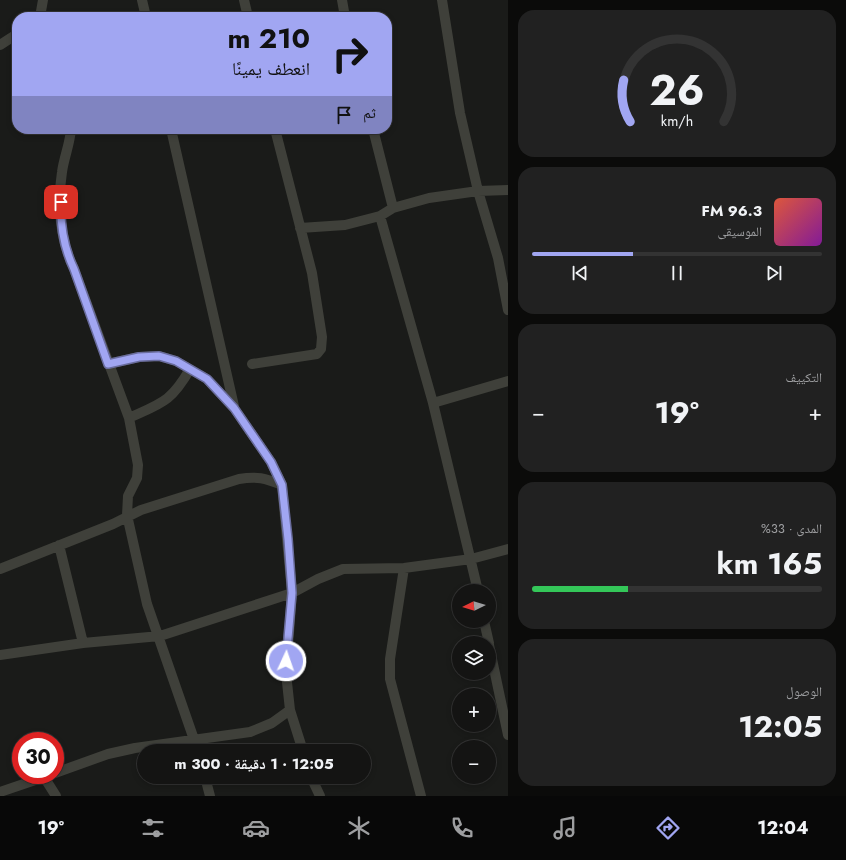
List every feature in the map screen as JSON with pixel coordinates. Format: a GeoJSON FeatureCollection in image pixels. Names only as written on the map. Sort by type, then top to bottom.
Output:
{"type":"FeatureCollection","features":[{"type":"Feature","properties":{"kind":"street"},"geometry":{"type":"LineString","coordinates":[[41,12],[43,0]]}},
{"type":"Feature","properties":{"kind":"street"},"geometry":{"type":"LineString","coordinates":[[142,0],[145,12]]}},
{"type":"Feature","properties":{"kind":"street"},"geometry":{"type":"LineString","coordinates":[[244,0],[247,12]]}},
{"type":"Feature","properties":{"kind":"street"},"geometry":{"type":"LineString","coordinates":[[342,0],[345,12]]}},
{"type":"Feature","properties":{"kind":"street"},"geometry":{"type":"LineString","coordinates":[[442,0],[460,113],[478,192],[498,258],[508,310]]}},
{"type":"Feature","properties":{"kind":"street"},"geometry":{"type":"LineString","coordinates":[[0,45],[12,37]]}},
{"type":"Feature","properties":{"kind":"street"},"geometry":{"type":"LineString","coordinates":[[71,134],[62,172],[60,218],[67,255],[74,269],[129,418],[138,465],[137,478],[128,496],[127,515],[147,604],[160,636],[196,744]]}},
{"type":"Feature","properties":{"kind":"street"},"geometry":{"type":"LineString","coordinates":[[172,134],[234,408]]}},
{"type":"Feature","properties":{"kind":"street"},"geometry":{"type":"LineString","coordinates":[[252,364],[317,354],[321,349],[322,337],[312,273],[276,134]]}},
{"type":"Feature","properties":{"kind":"street"},"geometry":{"type":"LineString","coordinates":[[374,134],[393,208]]}},
{"type":"Feature","properties":{"kind":"street"},"geometry":{"type":"LineString","coordinates":[[300,228],[345,225],[380,216],[393,208],[429,198],[508,190]]}},
{"type":"Feature","properties":{"kind":"street"},"geometry":{"type":"LineString","coordinates":[[380,216],[433,403],[476,584]]}},
{"type":"Feature","properties":{"kind":"street"},"geometry":{"type":"LineString","coordinates":[[108,364],[139,357],[159,356],[176,361],[207,379],[234,408],[271,462],[282,485],[292,593],[286,673],[290,710],[301,744]]}},
{"type":"Feature","properties":{"kind":"street"},"geometry":{"type":"LineString","coordinates":[[129,418],[166,402],[180,387],[190,369]]}},
{"type":"Feature","properties":{"kind":"street"},"geometry":{"type":"LineString","coordinates":[[433,403],[508,381]]}},
{"type":"Feature","properties":{"kind":"street"},"geometry":{"type":"LineString","coordinates":[[0,569],[113,524],[127,515],[239,479],[255,477],[267,479],[282,485]]}},
{"type":"Feature","properties":{"kind":"street"},"geometry":{"type":"LineString","coordinates":[[59,545],[83,643]]}},
{"type":"Feature","properties":{"kind":"street"},"geometry":{"type":"LineString","coordinates":[[0,654],[83,643],[160,636],[292,593],[318,579],[343,569],[404,568],[471,559],[508,549]]}},
{"type":"Feature","properties":{"kind":"street"},"geometry":{"type":"LineString","coordinates":[[404,568],[390,659],[390,679],[421,796]]}},
{"type":"Feature","properties":{"kind":"street"},"geometry":{"type":"LineString","coordinates":[[496,678],[508,735]]}},
{"type":"Feature","properties":{"kind":"street"},"geometry":{"type":"LineString","coordinates":[[64,770],[108,754],[195,739],[250,732],[272,723],[290,710]]}},
{"type":"Feature","properties":{"kind":"street"},"geometry":{"type":"LineString","coordinates":[[0,792],[24,784]]}},
{"type":"Feature","properties":{"kind":"street"},"geometry":{"type":"LineString","coordinates":[[51,784],[56,796]]}},
{"type":"Feature","properties":{"kind":"street"},"geometry":{"type":"LineString","coordinates":[[207,784],[210,796]]}},
{"type":"Feature","properties":{"kind":"street"},"geometry":{"type":"LineString","coordinates":[[314,784],[320,796]]}},
{"type":"Feature","properties":{"kind":"route"},"geometry":{"type":"LineString","coordinates":[[61,202],[60,218],[67,255],[74,269],[108,364],[139,357],[159,356],[176,361],[207,379],[234,408],[271,462],[282,485],[288,539],[292,593],[286,661]]}}]}
